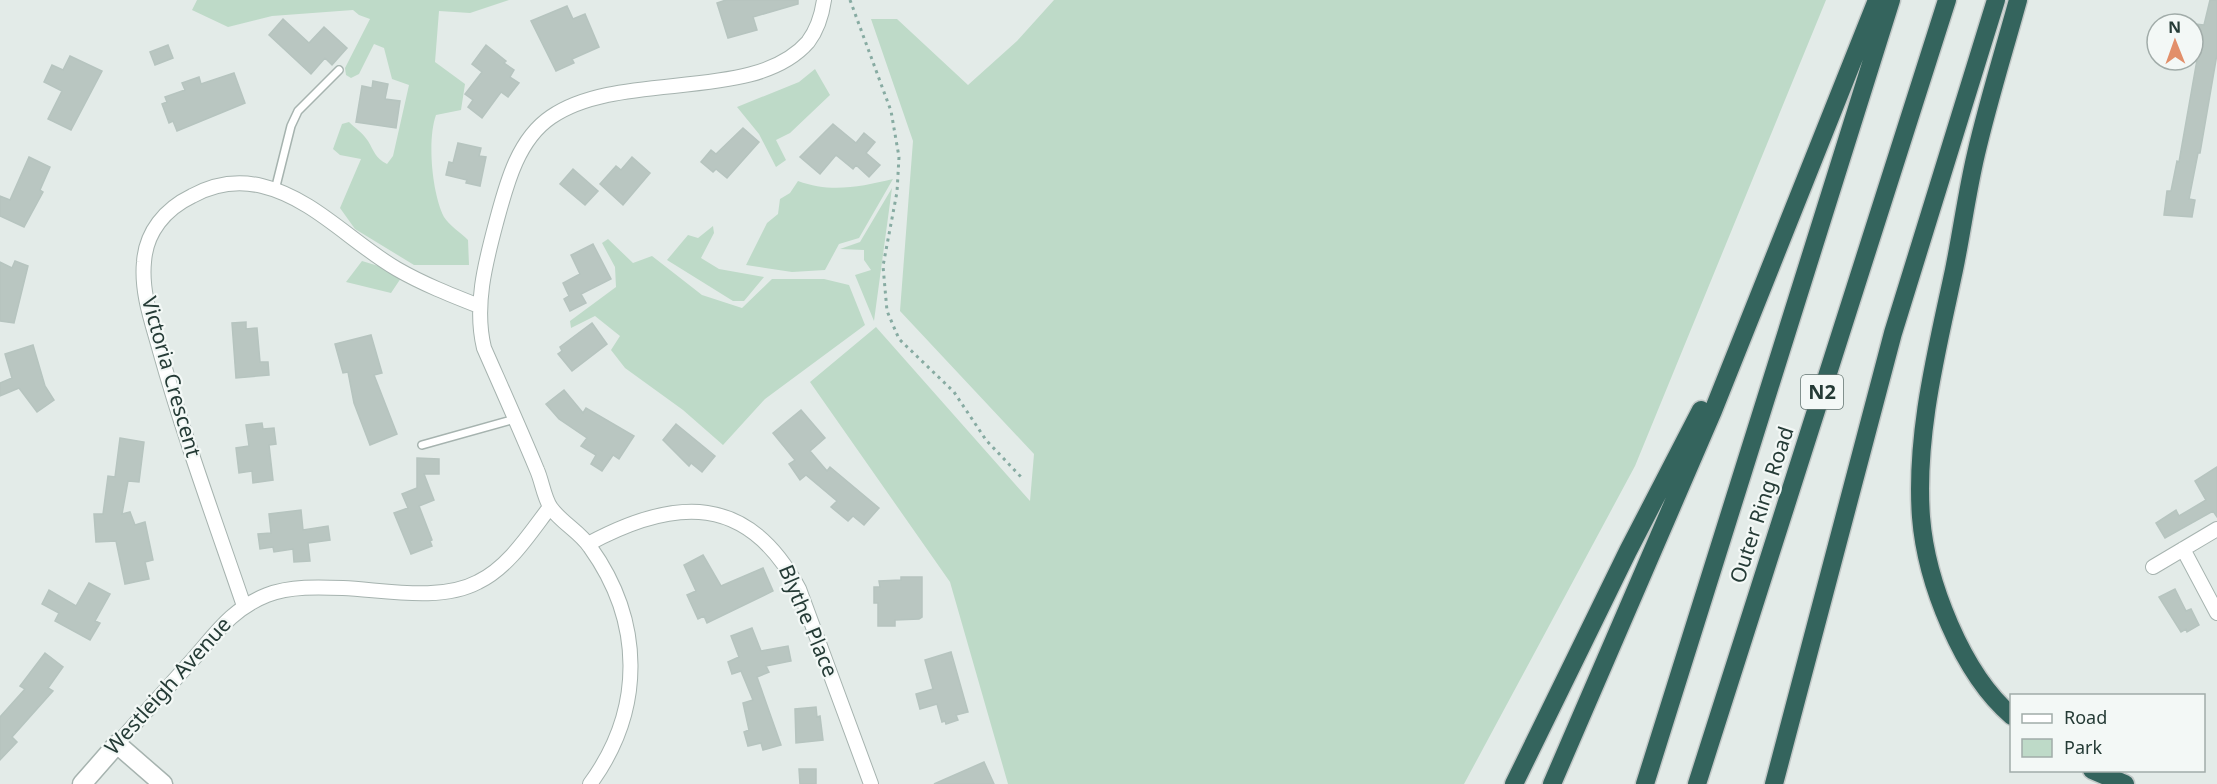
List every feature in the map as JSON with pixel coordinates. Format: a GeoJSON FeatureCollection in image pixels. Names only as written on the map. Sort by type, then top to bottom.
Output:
{"type":"FeatureCollection","features":[{"type":"Feature","properties":{"kind":"highway"},"geometry":{"type":"LineString","coordinates":[[1552,784],[1755,307],[1877,0]]}},
{"type":"Feature","properties":{"kind":"highway","name":"Outer Ring Road"},"geometry":{"type":"LineString","coordinates":[[1645,784],[1891,0]]}},
{"type":"Feature","properties":{"kind":"highway","name":"Outer Ring Road"},"geometry":{"type":"LineString","coordinates":[[1697,784],[1947,0]]}},
{"type":"Feature","properties":{"kind":"highway"},"geometry":{"type":"LineString","coordinates":[[1774,784],[1893,333],[1996,0]]}},
{"type":"Feature","properties":{"kind":"highway"},"geometry":{"type":"LineString","coordinates":[[2010,714],[1995,702],[1970,665],[1950,627],[1932,574],[1921,518],[1922,461],[1934,365],[1976,154],[2018,0]]}},
{"type":"Feature","properties":{"kind":"highway"},"geometry":{"type":"LineString","coordinates":[[1514,784],[1628,551],[1755,307]]}},
{"type":"Feature","properties":{"kind":"highway"},"geometry":{"type":"LineString","coordinates":[[2095,772],[2125,784]]}},
{"type":"Feature","properties":{"kind":"street"},"geometry":{"type":"LineString","coordinates":[[590,784],[606,762],[624,709],[630,664],[628,624],[611,577],[588,544],[550,507],[539,473],[484,348],[480,330],[479,306],[490,244],[508,177],[526,144],[550,118],[583,100],[611,93],[732,78],[775,65],[808,42],[818,24],[824,0]]}},
{"type":"Feature","properties":{"kind":"street","name":"Victoria Crescent"},"geometry":{"type":"LineString","coordinates":[[244,606],[168,378],[146,300],[144,262],[154,227],[168,212],[186,199],[222,184],[245,183],[275,191],[308,207],[396,268],[438,290],[479,306]]}},
{"type":"Feature","properties":{"kind":"street","name":"Westleigh Avenue"},"geometry":{"type":"LineString","coordinates":[[82,784],[189,664],[213,633],[244,606],[269,594],[296,588],[451,591],[478,582],[517,550],[550,507]]}},
{"type":"Feature","properties":{"kind":"street","name":"Blythe Place"},"geometry":{"type":"LineString","coordinates":[[588,544],[637,519],[663,513],[690,512],[713,514],[736,522],[767,541],[785,563],[803,600],[871,784]]}},
{"type":"Feature","properties":{"kind":"street"},"geometry":{"type":"LineString","coordinates":[[2152,567],[2217,529]]}},
{"type":"Feature","properties":{"kind":"street"},"geometry":{"type":"LineString","coordinates":[[2183,549],[2217,613]]}},
{"type":"Feature","properties":{"kind":"street"},"geometry":{"type":"LineString","coordinates":[[117,744],[163,784]]}},
{"type":"Feature","properties":{"kind":"lane"},"geometry":{"type":"LineString","coordinates":[[275,191],[291,126],[298,111],[339,70]]}},
{"type":"Feature","properties":{"kind":"lane"},"geometry":{"type":"LineString","coordinates":[[422,445],[515,419]]}},
{"type":"Feature","properties":{"kind":"path"},"geometry":{"type":"LineString","coordinates":[[850,0],[891,111],[899,157],[897,192],[883,266],[886,310],[899,339],[954,392],[966,406],[986,440],[1022,478]]}},
{"type":"Feature","properties":{"kind":"green space"},"geometry":{"type":"Polygon","coordinates":[[[197,0],[509,0],[470,13],[439,11],[435,62],[465,84],[461,110],[436,115],[432,138],[432,166],[436,194],[444,217],[468,240],[469,265],[414,265],[355,229],[340,208],[361,159],[340,155],[333,149],[342,124],[349,122],[366,138],[377,157],[387,164],[393,156],[409,85],[392,79],[384,48],[374,44],[359,74],[351,78],[346,75],[345,68],[370,19],[353,10],[272,16],[228,27],[192,10],[197,0]]]}},
{"type":"Feature","properties":{"kind":"green space"},"geometry":{"type":"Polygon","coordinates":[[[1054,0],[1826,0],[1635,466],[1464,784],[1008,784],[950,582],[810,382],[876,327],[1030,501],[1034,454],[900,311],[913,141],[871,19],[897,19],[968,85],[1017,41],[1054,0]]]}},
{"type":"Feature","properties":{"kind":"green space"},"geometry":{"type":"Polygon","coordinates":[[[815,69],[830,95],[790,133],[776,140],[786,160],[776,167],[759,134],[737,107],[799,82],[815,69]]]}},
{"type":"Feature","properties":{"kind":"green space"},"geometry":{"type":"Polygon","coordinates":[[[893,179],[859,238],[839,244],[825,270],[792,272],[746,265],[767,223],[778,214],[780,199],[790,193],[798,181],[822,187],[845,188],[893,179]]]}},
{"type":"Feature","properties":{"kind":"green space"},"geometry":{"type":"Polygon","coordinates":[[[892,188],[874,321],[855,275],[871,270],[864,260],[864,250],[840,249],[860,242],[892,188]]]}},
{"type":"Feature","properties":{"kind":"green space"},"geometry":{"type":"Polygon","coordinates":[[[713,226],[714,233],[701,258],[719,269],[764,277],[744,301],[733,301],[667,260],[688,235],[698,238],[713,226]]]}},
{"type":"Feature","properties":{"kind":"green space"},"geometry":{"type":"Polygon","coordinates":[[[608,239],[633,263],[652,256],[702,295],[742,308],[772,279],[824,279],[849,285],[865,325],[765,399],[723,445],[683,410],[625,368],[611,350],[620,336],[595,316],[571,328],[570,321],[616,287],[615,267],[602,243],[608,239]]]}},
{"type":"Feature","properties":{"kind":"green space"},"geometry":{"type":"Polygon","coordinates":[[[362,261],[385,268],[401,278],[391,293],[346,282],[362,261]]]}},
{"type":"Feature","properties":{"kind":"building"},"geometry":{"type":"Polygon","coordinates":[[[726,0],[798,0],[798,4],[753,17],[757,30],[728,38],[717,3],[726,0]]]}},
{"type":"Feature","properties":{"kind":"building"},"geometry":{"type":"Polygon","coordinates":[[[2210,0],[2217,0],[2217,54],[2200,153],[2198,153],[2189,199],[2195,200],[2192,217],[2164,215],[2167,191],[2171,191],[2177,161],[2179,162],[2195,72],[2205,72],[2205,21],[2210,0]]]}},
{"type":"Feature","properties":{"kind":"building"},"geometry":{"type":"Polygon","coordinates":[[[567,6],[573,19],[585,14],[599,47],[572,59],[574,63],[556,71],[531,21],[567,6]]]}},
{"type":"Feature","properties":{"kind":"building"},"geometry":{"type":"Polygon","coordinates":[[[283,19],[309,43],[324,27],[347,48],[332,65],[325,58],[311,74],[269,35],[283,19]]]}},
{"type":"Feature","properties":{"kind":"building"},"geometry":{"type":"Polygon","coordinates":[[[168,45],[173,58],[155,65],[150,52],[168,45]]]}},
{"type":"Feature","properties":{"kind":"building"},"geometry":{"type":"Polygon","coordinates":[[[486,45],[514,70],[510,77],[519,83],[508,97],[501,92],[482,118],[468,107],[473,100],[465,94],[482,72],[472,64],[486,45]]]}},
{"type":"Feature","properties":{"kind":"building"},"geometry":{"type":"Polygon","coordinates":[[[70,56],[102,71],[71,130],[48,119],[62,91],[44,82],[52,65],[63,70],[70,56]]]}},
{"type":"Feature","properties":{"kind":"building"},"geometry":{"type":"Polygon","coordinates":[[[234,73],[245,103],[177,131],[173,121],[169,123],[162,104],[167,102],[165,97],[185,90],[182,83],[199,77],[201,84],[234,73]]]}},
{"type":"Feature","properties":{"kind":"building"},"geometry":{"type":"Polygon","coordinates":[[[373,81],[388,84],[385,99],[400,101],[396,128],[356,122],[362,86],[372,88],[373,81]]]}},
{"type":"Feature","properties":{"kind":"building"},"geometry":{"type":"Polygon","coordinates":[[[833,124],[856,143],[864,133],[875,142],[866,153],[880,165],[869,177],[856,165],[853,169],[836,155],[820,174],[800,157],[833,124]]]}},
{"type":"Feature","properties":{"kind":"building"},"geometry":{"type":"Polygon","coordinates":[[[743,128],[759,142],[727,178],[716,169],[713,172],[701,162],[711,150],[716,154],[743,128]]]}},
{"type":"Feature","properties":{"kind":"building"},"geometry":{"type":"Polygon","coordinates":[[[458,143],[481,148],[479,156],[486,157],[480,186],[446,175],[449,162],[453,163],[458,143]]]}},
{"type":"Feature","properties":{"kind":"building"},"geometry":{"type":"Polygon","coordinates":[[[29,157],[50,167],[40,190],[43,192],[24,227],[0,216],[0,196],[10,200],[29,157]]]}},
{"type":"Feature","properties":{"kind":"building"},"geometry":{"type":"Polygon","coordinates":[[[632,157],[650,173],[623,205],[600,184],[616,166],[621,170],[632,157]]]}},
{"type":"Feature","properties":{"kind":"building"},"geometry":{"type":"Polygon","coordinates":[[[573,169],[598,191],[585,205],[560,184],[573,169]]]}},
{"type":"Feature","properties":{"kind":"building"},"geometry":{"type":"Polygon","coordinates":[[[593,244],[611,279],[581,294],[586,303],[570,311],[564,299],[569,296],[563,283],[580,274],[571,255],[593,244]]]}},
{"type":"Feature","properties":{"kind":"building"},"geometry":{"type":"Polygon","coordinates":[[[15,261],[28,266],[14,323],[0,321],[0,262],[12,268],[15,261]]]}},
{"type":"Feature","properties":{"kind":"building"},"geometry":{"type":"Polygon","coordinates":[[[246,322],[246,329],[257,328],[260,362],[268,362],[269,375],[236,378],[232,323],[246,322]]]}},
{"type":"Feature","properties":{"kind":"building"},"geometry":{"type":"Polygon","coordinates":[[[592,323],[607,344],[572,371],[558,354],[562,351],[560,347],[592,323]]]}},
{"type":"Feature","properties":{"kind":"building"},"geometry":{"type":"Polygon","coordinates":[[[371,335],[382,373],[374,375],[397,434],[370,445],[354,403],[348,372],[343,373],[335,344],[371,335]]]}},
{"type":"Feature","properties":{"kind":"building"},"geometry":{"type":"Polygon","coordinates":[[[33,345],[45,386],[54,400],[37,412],[19,388],[0,396],[0,383],[12,378],[5,354],[33,345]]]}},
{"type":"Feature","properties":{"kind":"building"},"geometry":{"type":"Polygon","coordinates":[[[564,390],[583,413],[586,408],[634,436],[619,459],[613,455],[602,471],[591,464],[596,455],[581,446],[587,438],[559,419],[546,404],[564,390]]]}},
{"type":"Feature","properties":{"kind":"building"},"geometry":{"type":"Polygon","coordinates":[[[801,410],[825,438],[810,451],[827,471],[830,467],[879,508],[864,525],[853,516],[848,521],[831,507],[837,501],[806,475],[800,480],[789,464],[795,460],[773,433],[801,410]]]}},
{"type":"Feature","properties":{"kind":"building"},"geometry":{"type":"Polygon","coordinates":[[[262,423],[263,429],[274,428],[276,444],[269,445],[273,480],[253,483],[252,471],[239,473],[236,448],[249,446],[246,425],[262,423]]]}},
{"type":"Feature","properties":{"kind":"building"},"geometry":{"type":"Polygon","coordinates":[[[676,424],[715,456],[702,472],[691,463],[689,466],[663,440],[676,424]]]}},
{"type":"Feature","properties":{"kind":"building"},"geometry":{"type":"Polygon","coordinates":[[[120,438],[144,442],[139,482],[128,481],[122,514],[130,512],[135,525],[145,522],[153,560],[145,562],[149,579],[125,584],[116,541],[96,542],[94,514],[103,514],[108,476],[115,477],[120,438]]]}},
{"type":"Feature","properties":{"kind":"building"},"geometry":{"type":"Polygon","coordinates":[[[417,458],[439,459],[439,474],[424,474],[434,500],[419,506],[432,540],[430,541],[432,546],[411,554],[394,513],[408,508],[402,494],[417,488],[417,458]]]}},
{"type":"Feature","properties":{"kind":"building"},"geometry":{"type":"Polygon","coordinates":[[[2217,467],[2217,517],[2213,511],[2165,538],[2156,523],[2176,510],[2179,516],[2206,500],[2195,481],[2217,467]]]}},
{"type":"Feature","properties":{"kind":"building"},"geometry":{"type":"Polygon","coordinates":[[[301,510],[303,530],[328,526],[330,540],[308,543],[310,561],[294,562],[293,549],[274,552],[273,547],[260,549],[258,534],[271,533],[269,514],[301,510]]]}},
{"type":"Feature","properties":{"kind":"building"},"geometry":{"type":"Polygon","coordinates":[[[703,555],[721,586],[763,568],[773,591],[707,623],[704,616],[698,619],[687,595],[696,591],[684,565],[703,555]]]}},
{"type":"Feature","properties":{"kind":"building"},"geometry":{"type":"Polygon","coordinates":[[[901,577],[922,577],[922,617],[895,620],[895,626],[878,626],[878,603],[874,603],[874,587],[880,587],[879,581],[901,580],[901,577]]]}},
{"type":"Feature","properties":{"kind":"building"},"geometry":{"type":"Polygon","coordinates":[[[89,583],[110,594],[95,621],[100,623],[90,640],[55,621],[59,613],[42,604],[49,590],[76,606],[89,583]]]}},
{"type":"Feature","properties":{"kind":"building"},"geometry":{"type":"Polygon","coordinates":[[[2175,589],[2186,611],[2191,609],[2199,625],[2187,632],[2186,629],[2181,632],[2159,597],[2175,589]]]}},
{"type":"Feature","properties":{"kind":"building"},"geometry":{"type":"Polygon","coordinates":[[[752,628],[761,651],[788,646],[791,661],[766,666],[769,672],[757,677],[781,745],[763,750],[761,743],[748,746],[744,732],[749,730],[743,703],[753,700],[741,671],[732,674],[728,662],[739,657],[731,636],[752,628]]]}},
{"type":"Feature","properties":{"kind":"building"},"geometry":{"type":"Polygon","coordinates":[[[951,652],[968,712],[956,715],[958,720],[946,724],[945,721],[942,722],[937,704],[920,709],[916,694],[933,689],[925,660],[951,652]]]}},
{"type":"Feature","properties":{"kind":"building"},"geometry":{"type":"Polygon","coordinates":[[[45,653],[63,667],[48,688],[53,691],[12,737],[17,742],[0,760],[0,717],[25,689],[20,686],[45,653]]]}},
{"type":"Feature","properties":{"kind":"building"},"geometry":{"type":"Polygon","coordinates":[[[816,707],[817,717],[820,716],[823,740],[796,743],[795,709],[816,707]]]}},
{"type":"Feature","properties":{"kind":"building"},"geometry":{"type":"Polygon","coordinates":[[[984,762],[994,784],[934,784],[984,762]]]}},
{"type":"Feature","properties":{"kind":"building"},"geometry":{"type":"Polygon","coordinates":[[[799,769],[816,769],[816,784],[800,784],[799,769]]]}}]}
